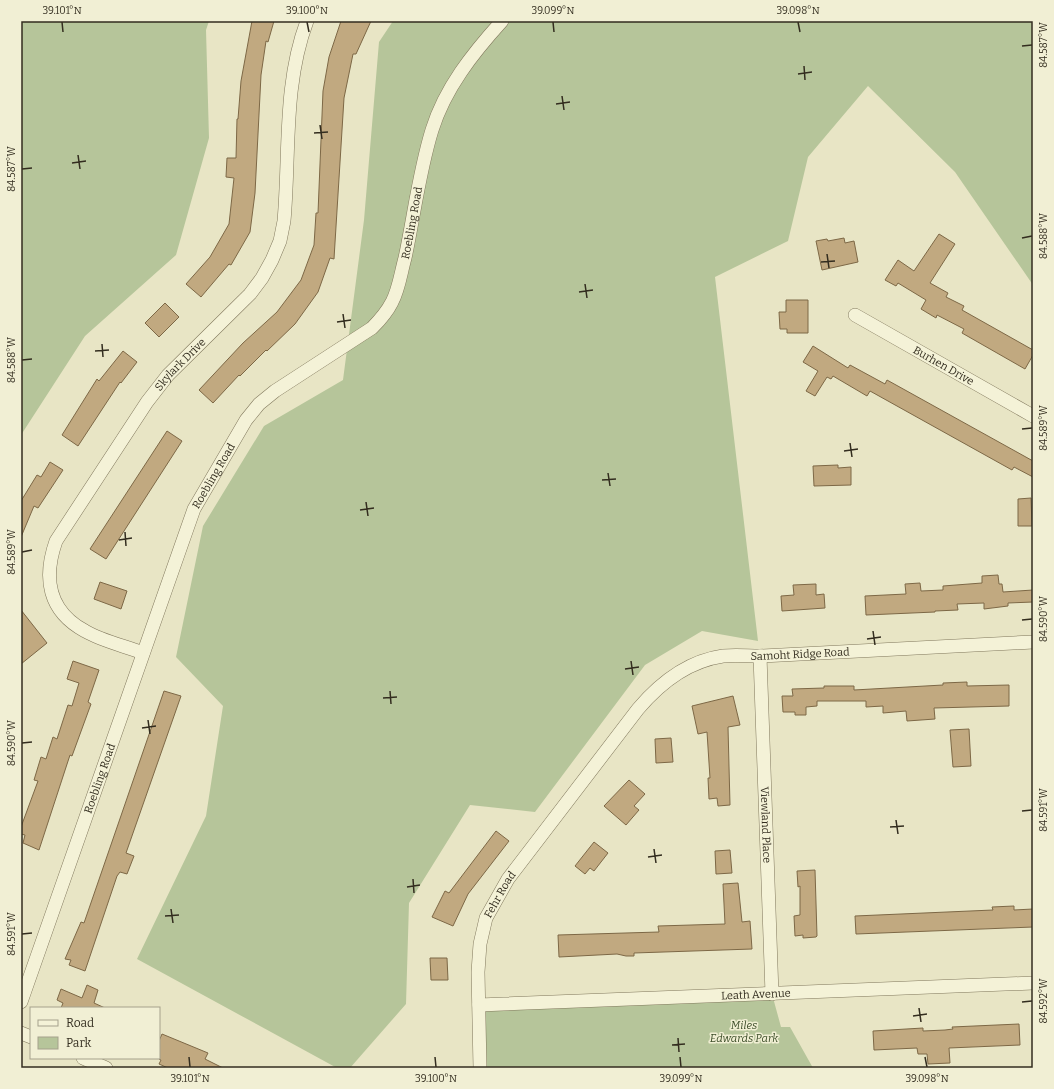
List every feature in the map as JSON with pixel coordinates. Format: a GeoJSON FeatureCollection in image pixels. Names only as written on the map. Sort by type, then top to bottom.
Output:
{"type":"FeatureCollection","features":[{"type":"Feature","properties":{"kind":"street","name":"Skylark Drive"},"geometry":{"type":"LineString","coordinates":[[143,652],[87,632],[65,616],[52,593],[49,580],[49,560],[56,541],[147,402],[168,375],[250,294],[262,278],[272,260],[284,221],[290,99],[294,72],[307,21]]}},
{"type":"Feature","properties":{"kind":"street","name":"Roebling Road"},"geometry":{"type":"LineString","coordinates":[[21,1002],[194,509],[246,420],[259,404],[275,391],[372,328],[382,318],[393,301],[413,223],[425,155],[432,129],[456,79],[476,50],[502,21]]}},
{"type":"Feature","properties":{"kind":"street","name":"Burhen Drive"},"geometry":{"type":"LineString","coordinates":[[855,315],[1033,416]]}},
{"type":"Feature","properties":{"kind":"street","name":"Samoht Ridge Road"},"geometry":{"type":"LineString","coordinates":[[606,752],[651,694],[667,680],[684,670],[723,656],[760,656],[1033,642]]}},
{"type":"Feature","properties":{"kind":"street","name":"Viewland Place"},"geometry":{"type":"LineString","coordinates":[[760,656],[772,994]]}},
{"type":"Feature","properties":{"kind":"street","name":"Fehr Road"},"geometry":{"type":"LineString","coordinates":[[480,1068],[478,972],[480,944],[486,918],[508,879],[606,752]]}},
{"type":"Feature","properties":{"kind":"street","name":"Leath Avenue"},"geometry":{"type":"LineString","coordinates":[[479,1005],[1033,983]]}},
{"type":"Feature","properties":{"kind":"street"},"geometry":{"type":"LineString","coordinates":[[86,1059],[106,1068]]}},
{"type":"Feature","properties":{"kind":"green space"},"geometry":{"type":"Polygon","coordinates":[[[21,21],[209,21],[206,30],[209,138],[176,255],[85,336],[21,435],[21,21]]]}},
{"type":"Feature","properties":{"kind":"green space"},"geometry":{"type":"Polygon","coordinates":[[[393,21],[1033,21],[1033,285],[955,172],[868,86],[808,157],[788,241],[715,277],[758,641],[702,631],[645,665],[535,812],[470,805],[409,903],[406,1004],[350,1068],[337,1068],[137,959],[206,816],[223,706],[176,657],[203,526],[264,426],[343,380],[364,220],[379,42],[393,21]]]}},
{"type":"Feature","properties":{"kind":"green space","name":"Miles Edwards Park"},"geometry":{"type":"Polygon","coordinates":[[[772,994],[781,1027],[790,1027],[813,1068],[480,1068],[479,1005],[772,994]]]}},
{"type":"Feature","properties":{"kind":"building"},"geometry":{"type":"Polygon","coordinates":[[[252,21],[274,21],[268,42],[266,41],[261,75],[255,193],[250,232],[231,265],[229,264],[201,297],[186,284],[210,257],[229,224],[234,178],[226,177],[227,158],[236,158],[237,119],[241,81],[252,21]]]}},
{"type":"Feature","properties":{"kind":"building"},"geometry":{"type":"Polygon","coordinates":[[[341,21],[371,21],[356,54],[353,54],[344,98],[334,259],[330,258],[318,292],[295,324],[240,376],[239,375],[213,403],[199,390],[243,343],[277,312],[301,280],[314,245],[316,213],[318,213],[323,91],[329,57],[341,21]]]}},
{"type":"Feature","properties":{"kind":"building"},"geometry":{"type":"Polygon","coordinates":[[[939,234],[955,244],[930,283],[948,293],[946,297],[964,306],[962,310],[1033,350],[1033,355],[1025,369],[962,333],[964,329],[937,315],[936,318],[921,309],[926,300],[898,283],[896,286],[885,280],[898,260],[914,271],[939,234]]]}},
{"type":"Feature","properties":{"kind":"building"},"geometry":{"type":"Polygon","coordinates":[[[844,238],[845,243],[854,241],[858,262],[822,270],[816,241],[827,239],[828,241],[844,238]]]}},
{"type":"Feature","properties":{"kind":"building"},"geometry":{"type":"Polygon","coordinates":[[[786,300],[808,300],[808,333],[787,333],[787,329],[780,329],[779,312],[786,312],[786,300]]]}},
{"type":"Feature","properties":{"kind":"building"},"geometry":{"type":"Polygon","coordinates":[[[165,303],[179,317],[159,337],[145,323],[165,303]]]}},
{"type":"Feature","properties":{"kind":"building"},"geometry":{"type":"Polygon","coordinates":[[[813,346],[848,368],[850,365],[885,384],[887,380],[1033,461],[1033,477],[1014,467],[1012,470],[870,391],[867,396],[833,376],[831,379],[827,377],[815,396],[806,391],[818,371],[803,362],[813,346]]]}},
{"type":"Feature","properties":{"kind":"building"},"geometry":{"type":"Polygon","coordinates":[[[123,351],[137,362],[121,383],[120,382],[78,446],[62,435],[97,379],[99,381],[123,351]]]}},
{"type":"Feature","properties":{"kind":"building"},"geometry":{"type":"Polygon","coordinates":[[[167,431],[182,441],[106,559],[90,549],[167,431]]]}},
{"type":"Feature","properties":{"kind":"building"},"geometry":{"type":"Polygon","coordinates":[[[50,462],[63,470],[38,508],[34,506],[21,537],[21,501],[37,475],[41,477],[50,462]]]}},
{"type":"Feature","properties":{"kind":"building"},"geometry":{"type":"Polygon","coordinates":[[[838,465],[838,468],[851,467],[851,485],[814,486],[813,466],[838,465]]]}},
{"type":"Feature","properties":{"kind":"building"},"geometry":{"type":"Polygon","coordinates":[[[1031,498],[1032,526],[1018,526],[1018,499],[1031,498]]]}},
{"type":"Feature","properties":{"kind":"building"},"geometry":{"type":"Polygon","coordinates":[[[998,575],[999,584],[1002,584],[1003,592],[1033,590],[1033,602],[1008,603],[1008,606],[984,609],[984,603],[957,604],[958,610],[866,615],[865,596],[906,594],[905,584],[920,583],[921,591],[943,590],[943,586],[982,583],[982,576],[998,575]]]}},
{"type":"Feature","properties":{"kind":"building"},"geometry":{"type":"Polygon","coordinates":[[[100,582],[127,591],[121,609],[94,599],[100,582]]]}},
{"type":"Feature","properties":{"kind":"building"},"geometry":{"type":"Polygon","coordinates":[[[816,584],[816,595],[824,594],[825,608],[782,611],[781,596],[794,595],[793,585],[816,584]]]}},
{"type":"Feature","properties":{"kind":"building"},"geometry":{"type":"Polygon","coordinates":[[[21,610],[47,643],[21,664],[21,610]]]}},
{"type":"Feature","properties":{"kind":"building"},"geometry":{"type":"Polygon","coordinates":[[[73,661],[99,670],[88,702],[91,704],[72,756],[70,755],[39,850],[23,843],[25,835],[21,834],[21,827],[38,781],[34,780],[41,757],[46,759],[53,737],[57,739],[68,705],[72,706],[79,683],[67,679],[73,661]]]}},
{"type":"Feature","properties":{"kind":"building"},"geometry":{"type":"Polygon","coordinates":[[[967,682],[967,686],[1009,685],[1009,706],[934,708],[935,719],[907,721],[906,711],[883,713],[883,706],[866,707],[866,701],[817,701],[817,706],[806,707],[806,715],[795,715],[795,712],[783,712],[782,696],[793,696],[792,689],[824,688],[824,686],[854,686],[854,690],[943,685],[943,683],[967,682]]]}},
{"type":"Feature","properties":{"kind":"building"},"geometry":{"type":"Polygon","coordinates":[[[164,691],[181,696],[126,853],[134,856],[127,874],[120,872],[117,876],[85,971],[69,965],[71,960],[65,959],[81,922],[84,923],[164,691]]]}},
{"type":"Feature","properties":{"kind":"building"},"geometry":{"type":"Polygon","coordinates":[[[733,696],[740,725],[728,727],[730,805],[718,806],[717,798],[709,799],[708,778],[710,778],[707,732],[698,734],[692,706],[733,696]]]}},
{"type":"Feature","properties":{"kind":"building"},"geometry":{"type":"Polygon","coordinates":[[[969,729],[971,766],[953,767],[950,730],[969,729]]]}},
{"type":"Feature","properties":{"kind":"building"},"geometry":{"type":"Polygon","coordinates":[[[671,738],[673,762],[656,763],[655,739],[671,738]]]}},
{"type":"Feature","properties":{"kind":"building"},"geometry":{"type":"Polygon","coordinates":[[[629,780],[645,794],[634,806],[639,810],[626,825],[604,806],[629,780]]]}},
{"type":"Feature","properties":{"kind":"building"},"geometry":{"type":"Polygon","coordinates":[[[496,831],[509,841],[468,894],[453,926],[432,917],[445,891],[449,893],[496,831]]]}},
{"type":"Feature","properties":{"kind":"building"},"geometry":{"type":"Polygon","coordinates":[[[594,842],[608,853],[594,871],[590,868],[585,874],[575,866],[594,842]]]}},
{"type":"Feature","properties":{"kind":"building"},"geometry":{"type":"Polygon","coordinates":[[[730,850],[732,873],[716,874],[715,851],[730,850]]]}},
{"type":"Feature","properties":{"kind":"building"},"geometry":{"type":"Polygon","coordinates":[[[815,870],[817,936],[803,938],[803,935],[795,936],[794,916],[800,915],[800,886],[798,887],[797,871],[815,870]]]}},
{"type":"Feature","properties":{"kind":"building"},"geometry":{"type":"Polygon","coordinates":[[[738,883],[742,922],[750,921],[752,949],[634,953],[634,956],[617,954],[559,957],[558,935],[659,932],[658,926],[725,924],[723,884],[738,883]]]}},
{"type":"Feature","properties":{"kind":"building"},"geometry":{"type":"Polygon","coordinates":[[[1014,906],[1014,910],[1033,909],[1033,927],[856,934],[855,916],[993,910],[992,907],[1014,906]]]}},
{"type":"Feature","properties":{"kind":"building"},"geometry":{"type":"Polygon","coordinates":[[[430,958],[447,958],[448,980],[431,980],[430,958]]]}},
{"type":"Feature","properties":{"kind":"building"},"geometry":{"type":"Polygon","coordinates":[[[87,985],[98,990],[94,1003],[103,1007],[61,1007],[63,1003],[57,1000],[61,989],[82,998],[87,985]]]}},
{"type":"Feature","properties":{"kind":"building"},"geometry":{"type":"Polygon","coordinates":[[[1019,1024],[1020,1045],[949,1048],[950,1063],[928,1064],[927,1054],[918,1054],[917,1048],[874,1050],[873,1031],[923,1028],[923,1031],[945,1030],[953,1029],[952,1027],[1019,1024]]]}},
{"type":"Feature","properties":{"kind":"building"},"geometry":{"type":"Polygon","coordinates":[[[162,1034],[208,1053],[205,1059],[223,1068],[168,1068],[159,1064],[161,1060],[159,1059],[160,1039],[162,1034]]]}}]}
